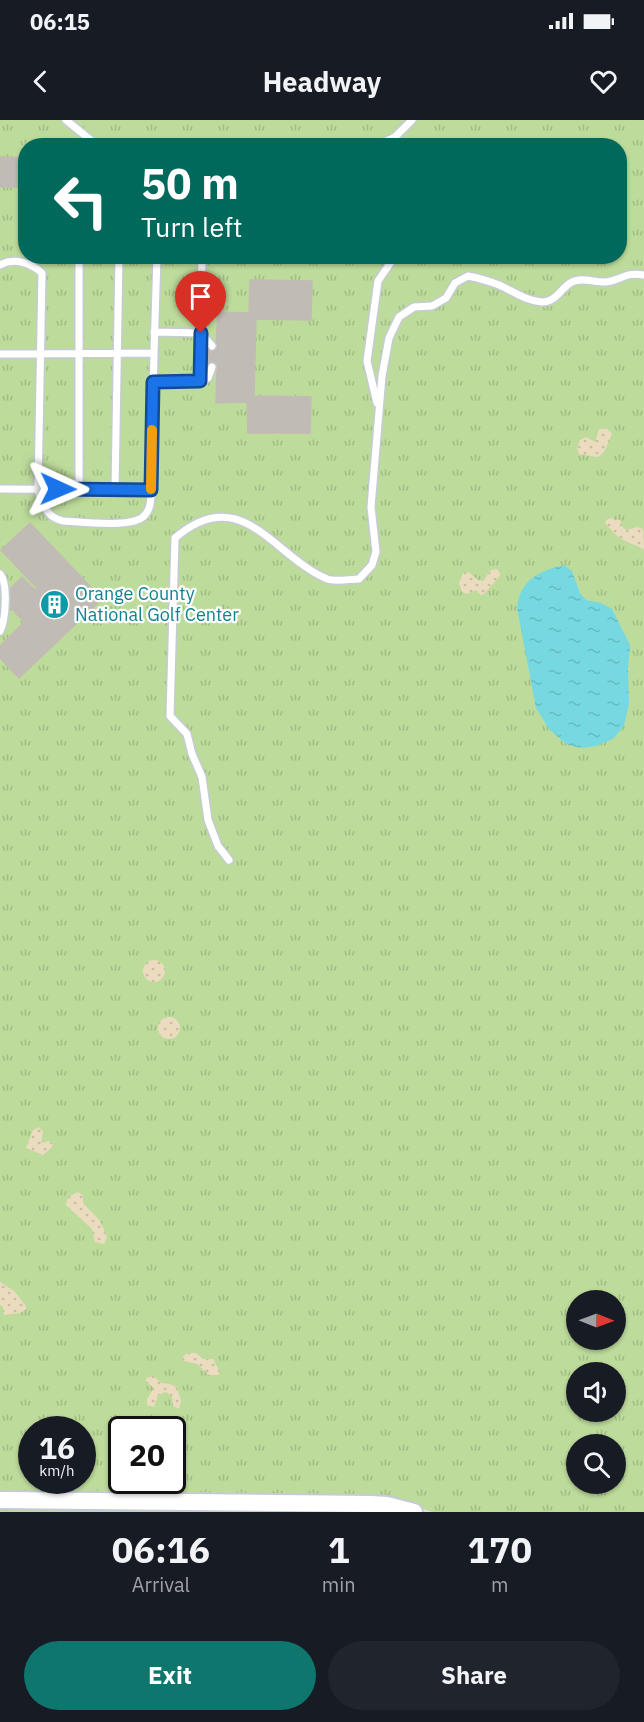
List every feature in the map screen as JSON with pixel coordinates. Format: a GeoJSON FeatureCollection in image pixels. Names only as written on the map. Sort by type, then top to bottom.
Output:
{"type":"FeatureCollection","features":[{"type":"Feature","properties":{"kind":"street"},"geometry":{"type":"LineString","coordinates":[[0,1500],[371,1504],[387,1505],[414,1512]]}},
{"type":"Feature","properties":{"kind":"lane"},"geometry":{"type":"LineString","coordinates":[[66,120],[88,138]]}},
{"type":"Feature","properties":{"kind":"lane"},"geometry":{"type":"LineString","coordinates":[[393,138],[412,120]]}},
{"type":"Feature","properties":{"kind":"lane"},"geometry":{"type":"LineString","coordinates":[[0,265],[7,261],[18,262]]}},
{"type":"Feature","properties":{"kind":"lane"},"geometry":{"type":"LineString","coordinates":[[32,264],[42,273],[38,489],[44,507],[56,520],[122,523],[144,516],[152,501],[157,264]]}},
{"type":"Feature","properties":{"kind":"lane"},"geometry":{"type":"LineString","coordinates":[[79,264],[79,490]]}},
{"type":"Feature","properties":{"kind":"lane"},"geometry":{"type":"LineString","coordinates":[[115,490],[118,264]]}},
{"type":"Feature","properties":{"kind":"lane"},"geometry":{"type":"LineString","coordinates":[[200,381],[202,264]]}},
{"type":"Feature","properties":{"kind":"lane"},"geometry":{"type":"LineString","coordinates":[[379,408],[367,361],[378,281],[390,264]]}},
{"type":"Feature","properties":{"kind":"lane"},"geometry":{"type":"LineString","coordinates":[[229,860],[218,846],[208,820],[202,777],[192,754],[187,734],[170,716],[175,538],[191,525],[221,517],[252,525],[329,580],[360,579],[372,565],[376,552],[370,507],[379,408],[387,347],[399,317],[414,307],[432,306],[446,298],[455,283],[468,276],[500,286],[534,301],[545,302],[560,294],[572,282],[586,280],[606,282],[633,273],[644,275]]}},
{"type":"Feature","properties":{"kind":"lane"},"geometry":{"type":"LineString","coordinates":[[154,332],[201,333],[212,346]]}},
{"type":"Feature","properties":{"kind":"lane"},"geometry":{"type":"LineString","coordinates":[[0,354],[154,353]]}},
{"type":"Feature","properties":{"kind":"lane"},"geometry":{"type":"LineString","coordinates":[[153,382],[200,381],[208,378],[212,367]]}},
{"type":"Feature","properties":{"kind":"lane"},"geometry":{"type":"LineString","coordinates":[[0,489],[151,490]]}},
{"type":"Feature","properties":{"kind":"lane"},"geometry":{"type":"LineString","coordinates":[[0,574],[4,578],[5,603],[3,626],[0,631]]}},
{"type":"Feature","properties":{"kind":"green space"},"geometry":{"type":"Polygon","coordinates":[[[0,120],[644,120],[644,1512],[433,1512],[417,1507],[417,1512],[0,1512],[0,120]]]}},
{"type":"Feature","properties":{"kind":"sand"},"geometry":{"type":"Polygon","coordinates":[[[599,429],[608,429],[612,434],[604,452],[598,457],[579,454],[577,448],[580,440],[586,437],[595,442],[599,429]]]}},
{"type":"Feature","properties":{"kind":"sand"},"geometry":{"type":"Polygon","coordinates":[[[611,518],[620,520],[623,528],[627,530],[637,527],[643,529],[644,550],[614,533],[605,523],[611,518]]]}},
{"type":"Feature","properties":{"kind":"sand"},"geometry":{"type":"Polygon","coordinates":[[[497,569],[500,576],[484,594],[481,595],[476,590],[467,594],[462,592],[459,583],[463,573],[468,572],[483,581],[491,570],[497,569]]]}},
{"type":"Feature","properties":{"kind":"sand"},"geometry":{"type":"Polygon","coordinates":[[[154,960],[162,963],[165,971],[162,979],[154,982],[146,979],[143,971],[146,963],[154,960]]]}},
{"type":"Feature","properties":{"kind":"sand"},"geometry":{"type":"Polygon","coordinates":[[[165,1017],[173,1017],[180,1024],[180,1032],[173,1039],[165,1039],[158,1032],[158,1024],[165,1017]]]}},
{"type":"Feature","properties":{"kind":"sand"},"geometry":{"type":"Polygon","coordinates":[[[39,1127],[43,1132],[41,1143],[49,1141],[53,1144],[43,1155],[26,1148],[33,1130],[39,1127]]]}},
{"type":"Feature","properties":{"kind":"sand"},"geometry":{"type":"Polygon","coordinates":[[[78,1192],[83,1195],[83,1203],[100,1221],[107,1237],[104,1244],[95,1242],[92,1229],[66,1205],[68,1197],[78,1192]]]}},
{"type":"Feature","properties":{"kind":"sand"},"geometry":{"type":"Polygon","coordinates":[[[0,1282],[14,1291],[26,1309],[20,1313],[4,1315],[3,1307],[0,1305],[0,1282]]]}},
{"type":"Feature","properties":{"kind":"sand"},"geometry":{"type":"Polygon","coordinates":[[[188,1353],[196,1353],[203,1359],[213,1359],[220,1372],[218,1375],[209,1375],[197,1364],[184,1361],[182,1357],[188,1353]]]}},
{"type":"Feature","properties":{"kind":"sand"},"geometry":{"type":"Polygon","coordinates":[[[153,1376],[162,1383],[171,1384],[177,1388],[181,1401],[179,1409],[173,1406],[172,1396],[166,1392],[158,1395],[154,1407],[147,1405],[147,1399],[154,1388],[146,1382],[146,1378],[153,1376]]]}},
{"type":"Feature","properties":{"kind":"water"},"geometry":{"type":"Polygon","coordinates":[[[564,565],[572,571],[580,593],[586,600],[601,603],[612,609],[630,645],[629,704],[624,726],[613,739],[596,746],[581,748],[566,744],[549,729],[536,708],[517,608],[522,590],[532,578],[564,565]]]}},
{"type":"Feature","properties":{"kind":"building"},"geometry":{"type":"Polygon","coordinates":[[[0,157],[18,158],[18,187],[0,187],[0,157]]]}},
{"type":"Feature","properties":{"kind":"building"},"geometry":{"type":"Polygon","coordinates":[[[250,280],[312,281],[311,320],[256,319],[254,396],[311,397],[310,433],[248,433],[247,402],[216,403],[217,367],[205,367],[206,346],[216,346],[218,312],[249,313],[250,280]]]}},
{"type":"Feature","properties":{"kind":"building","name":"Orange County National Golf Center"},"geometry":{"type":"Polygon","coordinates":[[[30,523],[102,599],[19,678],[0,658],[0,646],[24,622],[11,608],[10,589],[22,577],[35,590],[37,588],[1,550],[30,523]]]}},
{"type":"Feature","properties":{"kind":"slow traffic"},"geometry":{"type":"LineString","coordinates":[[151,489],[152,430]]}},
{"type":"Feature","properties":{"kind":"place","name":"Orange County National Golf Center"},"geometry":{"type":"Point","coordinates":[54,604]}},
{"type":"Feature","properties":{"kind":"route"},"geometry":{"type":"LineString","coordinates":[[58,489],[151,490],[153,382],[200,381],[201,333]]}}]}
